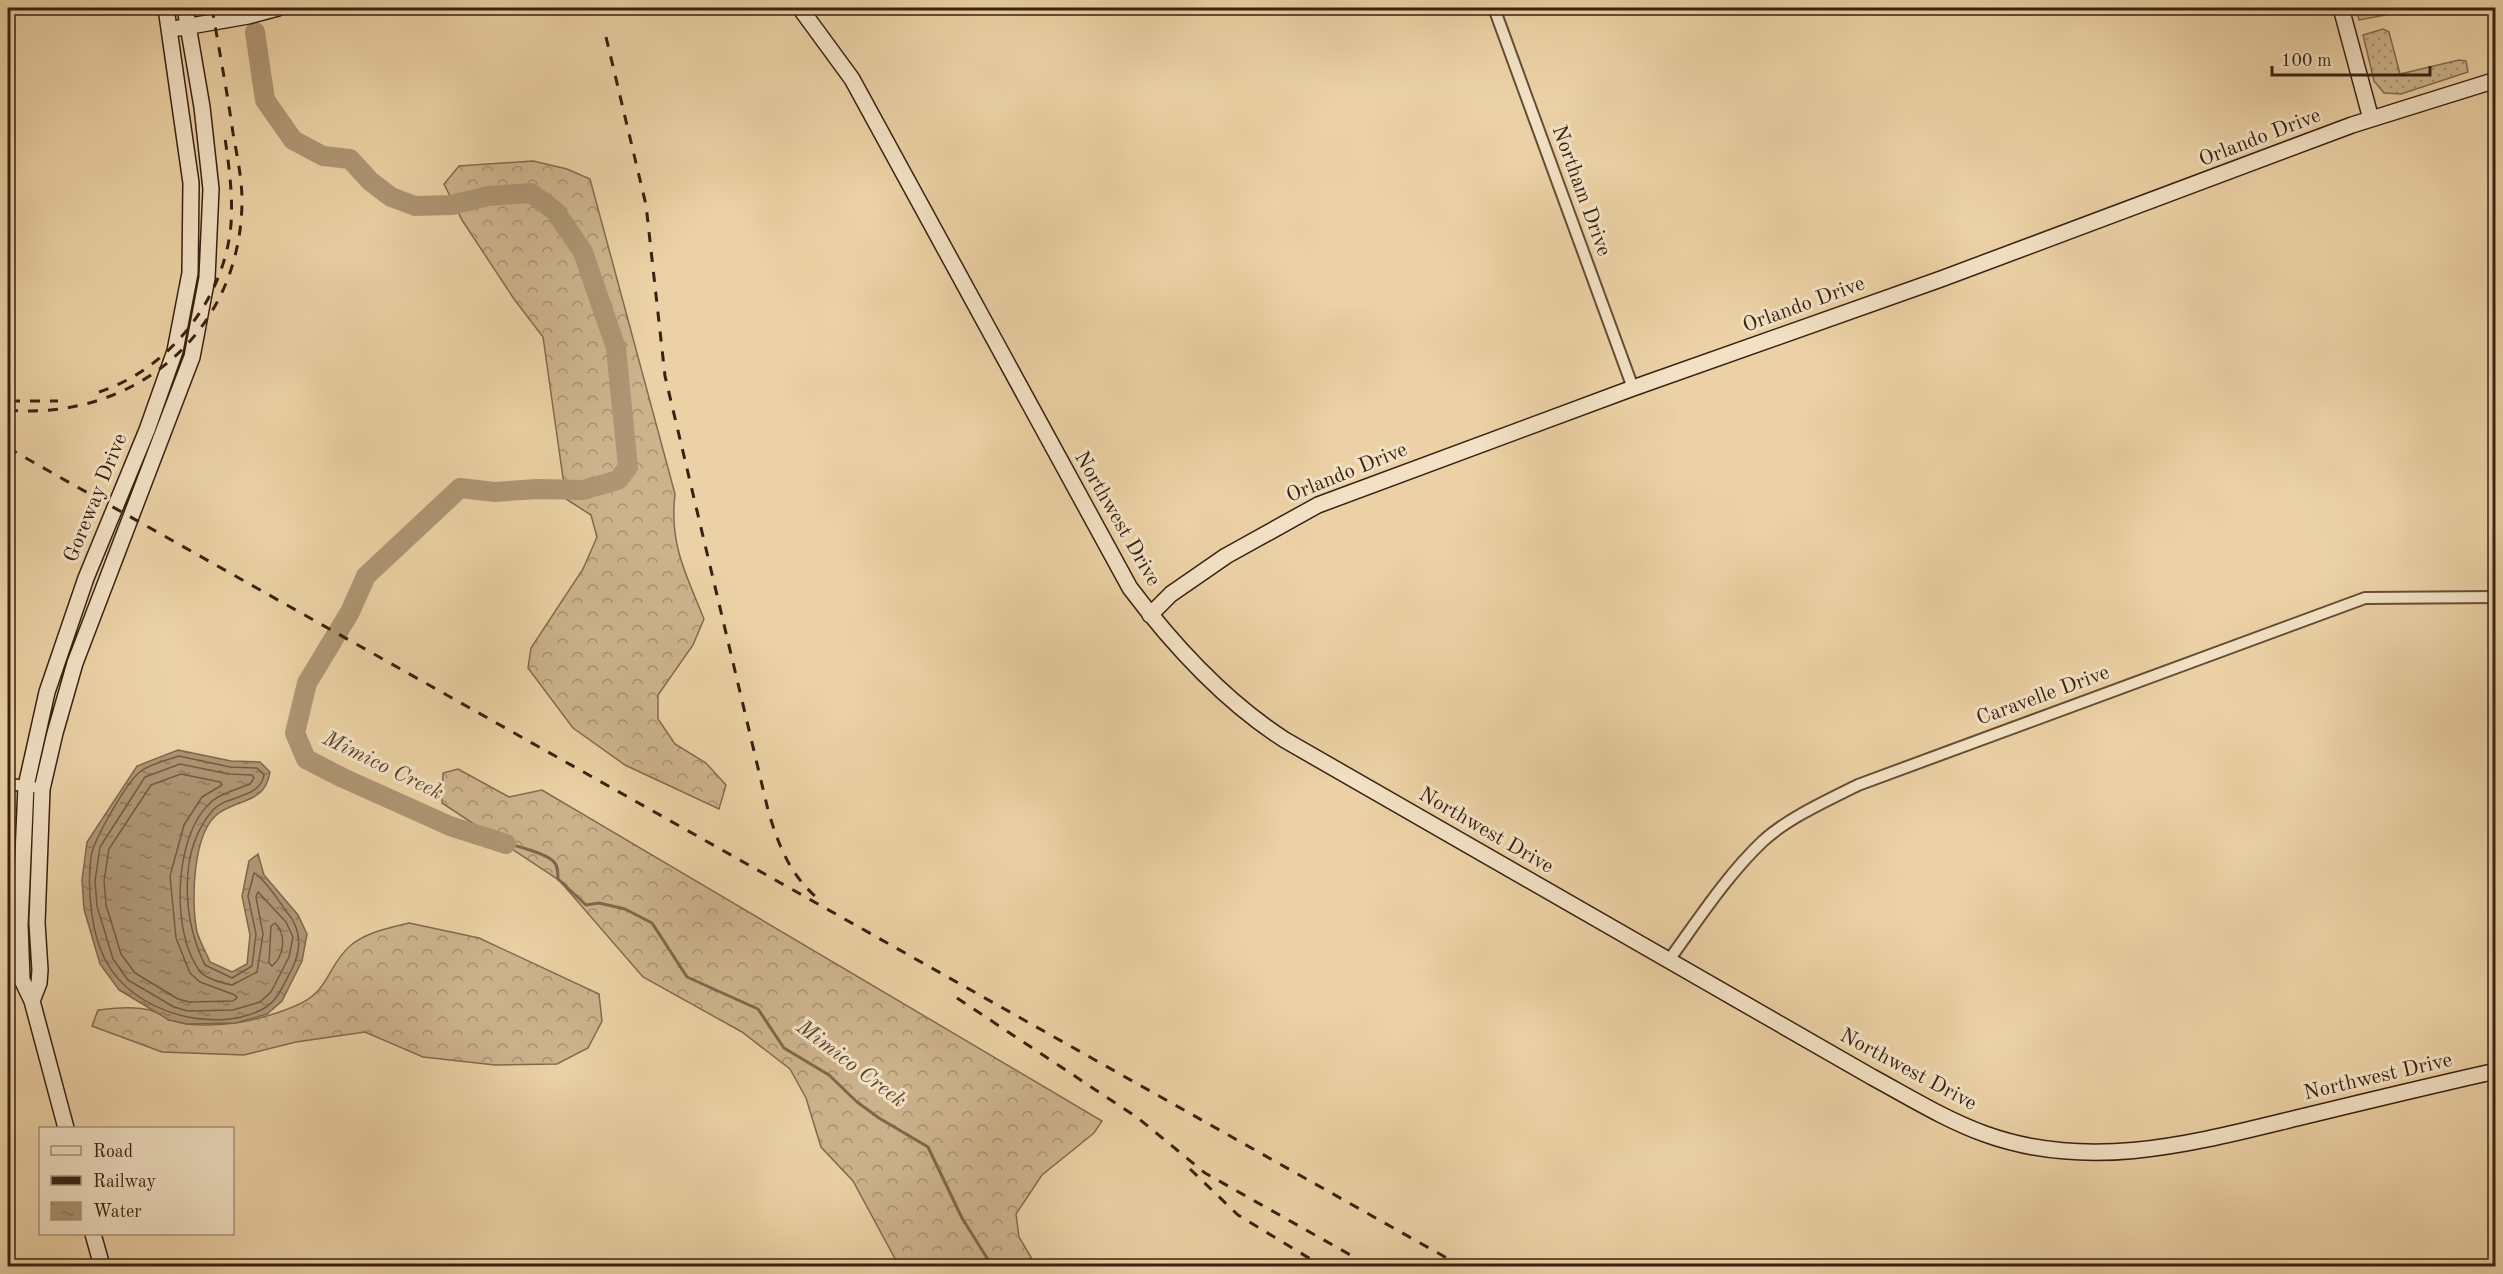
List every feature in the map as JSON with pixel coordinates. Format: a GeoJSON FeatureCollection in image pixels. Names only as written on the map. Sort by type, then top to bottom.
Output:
{"type":"FeatureCollection","features":[{"type":"Feature","properties":{"kind":"street","name":"Goreway Drive"},"geometry":{"type":"LineString","coordinates":[[66,1127],[32,1001],[22,980],[21,936],[26,786],[47,692],[86,578],[147,430],[175,351],[188,284],[191,183],[166,8]]}},
{"type":"Feature","properties":{"kind":"street","name":"Goreway Drive"},"geometry":{"type":"LineString","coordinates":[[32,1001],[39,983],[40,970],[37,923],[42,789],[75,663],[192,357],[207,278],[211,189],[202,107],[185,8]]}},
{"type":"Feature","properties":{"kind":"street"},"geometry":{"type":"LineString","coordinates":[[170,29],[278,8]]}},
{"type":"Feature","properties":{"kind":"street","name":"Northwest Drive"},"geometry":{"type":"LineString","coordinates":[[800,8],[852,79],[1130,588],[1150,615],[1215,684],[1280,737],[1940,1114],[1986,1135],[2036,1147],[2098,1153],[2163,1149],[2496,1071]]}},
{"type":"Feature","properties":{"kind":"street","name":"Northam Drive"},"geometry":{"type":"LineString","coordinates":[[1494,8],[1633,388]]}},
{"type":"Feature","properties":{"kind":"street"},"geometry":{"type":"LineString","coordinates":[[2341,8],[2371,119]]}},
{"type":"Feature","properties":{"kind":"street","name":"Orlando Drive"},"geometry":{"type":"LineString","coordinates":[[1150,615],[1171,594],[1219,560],[1264,532],[1318,505],[1633,388],[1941,279],[2371,119],[2496,80]]}},
{"type":"Feature","properties":{"kind":"street","name":"Caravelle Drive"},"geometry":{"type":"LineString","coordinates":[[1669,960],[1727,882],[1764,840],[1824,801],[1858,786],[2365,598],[2496,597]]}},
{"type":"Feature","properties":{"kind":"street"},"geometry":{"type":"LineString","coordinates":[[8,784],[42,789]]}},
{"type":"Feature","properties":{"kind":"street"},"geometry":{"type":"LineString","coordinates":[[94,1235],[102,1266]]}},
{"type":"Feature","properties":{"kind":"green space"},"geometry":{"type":"Polygon","coordinates":[[[2356,8],[2384,8],[2386,15],[2359,20],[2356,8]]]}},
{"type":"Feature","properties":{"kind":"green space"},"geometry":{"type":"Polygon","coordinates":[[[2383,29],[2389,32],[2400,74],[2459,60],[2466,61],[2468,72],[2401,94],[2384,93],[2374,81],[2363,35],[2383,29]]]}},
{"type":"Feature","properties":{"kind":"green space"},"geometry":{"type":"Polygon","coordinates":[[[533,161],[567,169],[590,179],[675,494],[674,528],[680,558],[704,619],[693,645],[658,695],[658,719],[675,744],[706,763],[726,785],[719,809],[625,765],[573,728],[528,668],[531,648],[583,569],[597,537],[591,515],[566,499],[543,337],[514,299],[462,220],[444,184],[459,166],[533,161]]]}},
{"type":"Feature","properties":{"kind":"green space"},"geometry":{"type":"Polygon","coordinates":[[[458,769],[509,797],[542,790],[1102,1121],[1094,1133],[1042,1175],[1016,1214],[1019,1237],[1036,1266],[899,1266],[853,1181],[821,1147],[806,1098],[790,1069],[742,1032],[643,977],[559,880],[442,803],[443,773],[458,769]]]}},
{"type":"Feature","properties":{"kind":"green space"},"geometry":{"type":"Polygon","coordinates":[[[409,923],[479,938],[599,994],[602,1021],[588,1048],[557,1064],[495,1065],[423,1057],[365,1032],[296,1042],[244,1055],[162,1052],[92,1026],[98,1010],[119,1008],[146,1009],[178,1022],[200,1025],[242,1022],[270,1015],[307,1000],[322,986],[342,954],[356,941],[378,931],[409,923]]]}},
{"type":"Feature","properties":{"kind":"water"},"geometry":{"type":"Polygon","coordinates":[[[178,750],[231,761],[260,762],[270,772],[267,782],[257,795],[219,813],[210,822],[203,835],[196,868],[194,903],[197,932],[210,962],[232,972],[247,964],[250,935],[242,896],[249,861],[258,854],[264,875],[298,915],[307,934],[302,961],[282,1001],[267,1014],[236,1023],[187,1024],[169,1020],[119,990],[100,964],[84,909],[82,880],[87,842],[137,766],[178,750]]]}},
{"type":"Feature","properties":{"kind":"waterway","name":"Mimico Creek"},"geometry":{"type":"LineString","coordinates":[[255,32],[265,100],[293,140],[323,156],[350,159],[370,181],[391,197],[415,206],[452,205],[488,196],[531,193],[555,211],[583,252],[616,348],[628,467],[618,480],[583,490],[537,489],[495,492],[460,488],[366,576],[350,612],[307,683],[295,733],[306,759],[450,826],[506,844]]}},
{"type":"Feature","properties":{"kind":"waterway","name":"Mimico Creek"},"geometry":{"type":"LineString","coordinates":[[506,844],[531,850],[553,861],[557,867],[558,879],[586,905],[599,903],[625,909],[652,923],[687,977],[758,1009],[784,1048],[829,1075],[857,1102],[879,1118],[928,1147],[962,1218],[992,1266]]}},
{"type":"Feature","properties":{"kind":"railway"},"geometry":{"type":"LineString","coordinates":[[8,410],[54,410],[98,400],[138,383],[172,359],[201,328],[223,290],[237,248],[242,192],[212,8]]}},
{"type":"Feature","properties":{"kind":"railway"},"geometry":{"type":"LineString","coordinates":[[606,37],[646,205],[665,376],[768,810],[776,835],[792,868],[816,897]]}},
{"type":"Feature","properties":{"kind":"railway"},"geometry":{"type":"LineString","coordinates":[[99,392],[125,381],[149,366],[170,348],[205,304],[218,278],[227,252],[231,224],[231,191],[225,138]]}},
{"type":"Feature","properties":{"kind":"railway"},"geometry":{"type":"LineString","coordinates":[[10,401],[58,401]]}},
{"type":"Feature","properties":{"kind":"railway"},"geometry":{"type":"LineString","coordinates":[[8,448],[1461,1266]]}},
{"type":"Feature","properties":{"kind":"railway"},"geometry":{"type":"LineString","coordinates":[[957,998],[1138,1118],[1205,1173],[1370,1266]]}},
{"type":"Feature","properties":{"kind":"railway"},"geometry":{"type":"LineString","coordinates":[[1190,1169],[1238,1215],[1322,1266]]}}]}
